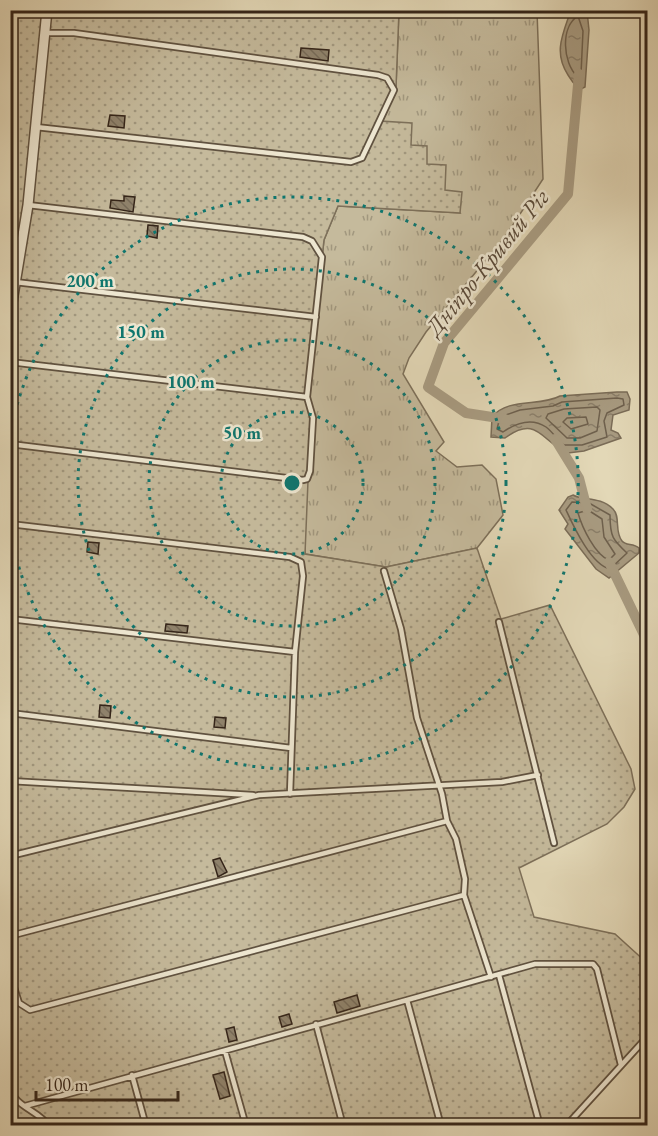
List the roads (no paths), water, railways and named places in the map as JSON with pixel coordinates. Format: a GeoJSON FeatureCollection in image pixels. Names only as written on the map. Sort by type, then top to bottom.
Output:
{"type":"FeatureCollection","features":[{"type":"Feature","properties":{"kind":"street"},"geometry":{"type":"LineString","coordinates":[[10,314],[28,205],[47,10]]}},
{"type":"Feature","properties":{"kind":"lane"},"geometry":{"type":"LineString","coordinates":[[34,126],[351,162],[362,158],[394,90],[387,78],[378,75],[74,33],[44,33]]}},
{"type":"Feature","properties":{"kind":"lane"},"geometry":{"type":"LineString","coordinates":[[10,444],[303,480],[308,478],[310,471],[313,418],[307,398],[322,257],[312,241],[303,237],[28,205]]}},
{"type":"Feature","properties":{"kind":"lane"},"geometry":{"type":"LineString","coordinates":[[15,282],[316,317]]}},
{"type":"Feature","properties":{"kind":"lane"},"geometry":{"type":"LineString","coordinates":[[10,362],[307,398]]}},
{"type":"Feature","properties":{"kind":"lane"},"geometry":{"type":"LineString","coordinates":[[10,524],[296,558],[302,562],[303,576],[295,652],[290,794]]}},
{"type":"Feature","properties":{"kind":"lane"},"geometry":{"type":"LineString","coordinates":[[384,571],[401,629],[417,718],[439,786],[447,821],[456,839],[465,879],[464,895],[491,977]]}},
{"type":"Feature","properties":{"kind":"lane"},"geometry":{"type":"LineString","coordinates":[[10,619],[295,652]]}},
{"type":"Feature","properties":{"kind":"lane"},"geometry":{"type":"LineString","coordinates":[[499,622],[554,843]]}},
{"type":"Feature","properties":{"kind":"lane"},"geometry":{"type":"LineString","coordinates":[[10,714],[291,748]]}},
{"type":"Feature","properties":{"kind":"lane"},"geometry":{"type":"LineString","coordinates":[[10,781],[258,795],[502,782],[538,775]]}},
{"type":"Feature","properties":{"kind":"lane"},"geometry":{"type":"LineString","coordinates":[[10,856],[258,795]]}},
{"type":"Feature","properties":{"kind":"lane"},"geometry":{"type":"LineString","coordinates":[[10,936],[447,821]]}},
{"type":"Feature","properties":{"kind":"lane"},"geometry":{"type":"LineString","coordinates":[[10,975],[19,1004],[30,1010],[464,895]]}},
{"type":"Feature","properties":{"kind":"lane"},"geometry":{"type":"LineString","coordinates":[[25,1106],[536,964],[593,964],[597,969],[621,1065]]}},
{"type":"Feature","properties":{"kind":"lane"},"geometry":{"type":"LineString","coordinates":[[499,975],[540,1125]]}},
{"type":"Feature","properties":{"kind":"lane"},"geometry":{"type":"LineString","coordinates":[[407,1000],[441,1125]]}},
{"type":"Feature","properties":{"kind":"lane"},"geometry":{"type":"LineString","coordinates":[[316,1024],[343,1125]]}},
{"type":"Feature","properties":{"kind":"lane"},"geometry":{"type":"LineString","coordinates":[[566,1125],[648,1036]]}},
{"type":"Feature","properties":{"kind":"lane"},"geometry":{"type":"LineString","coordinates":[[225,1051],[246,1125]]}},
{"type":"Feature","properties":{"kind":"lane"},"geometry":{"type":"LineString","coordinates":[[132,1075],[146,1125]]}},
{"type":"Feature","properties":{"kind":"lane"},"geometry":{"type":"LineString","coordinates":[[10,1088],[19,1103],[49,1125]]}},
{"type":"Feature","properties":{"kind":"water"},"geometry":{"type":"Polygon","coordinates":[[[571,10],[587,11],[589,30],[585,87],[581,89],[572,81],[561,59],[561,43],[571,10]]]}},
{"type":"Feature","properties":{"kind":"water"},"geometry":{"type":"Polygon","coordinates":[[[627,392],[630,399],[629,410],[613,415],[611,430],[618,433],[621,438],[584,451],[568,453],[532,429],[516,431],[505,438],[491,437],[492,417],[515,404],[543,401],[560,396],[627,392]]]}},
{"type":"Feature","properties":{"kind":"water"},"geometry":{"type":"Polygon","coordinates":[[[573,495],[603,502],[613,509],[622,541],[639,548],[639,553],[609,578],[596,569],[565,529],[568,524],[559,510],[568,497],[573,495]]]}},
{"type":"Feature","properties":{"kind":"waterway","name":"Дніпро-Кривий Ріг"},"geometry":{"type":"LineString","coordinates":[[505,419],[466,413],[428,387],[444,343],[568,194],[579,74]]}},
{"type":"Feature","properties":{"kind":"waterway","name":"Дніпро-Кривий Ріг"},"geometry":{"type":"LineString","coordinates":[[555,439],[579,478],[587,509]]}},
{"type":"Feature","properties":{"kind":"waterway","name":"Дніпро-Кривий Ріг"},"geometry":{"type":"LineString","coordinates":[[609,562],[648,643]]}}]}
